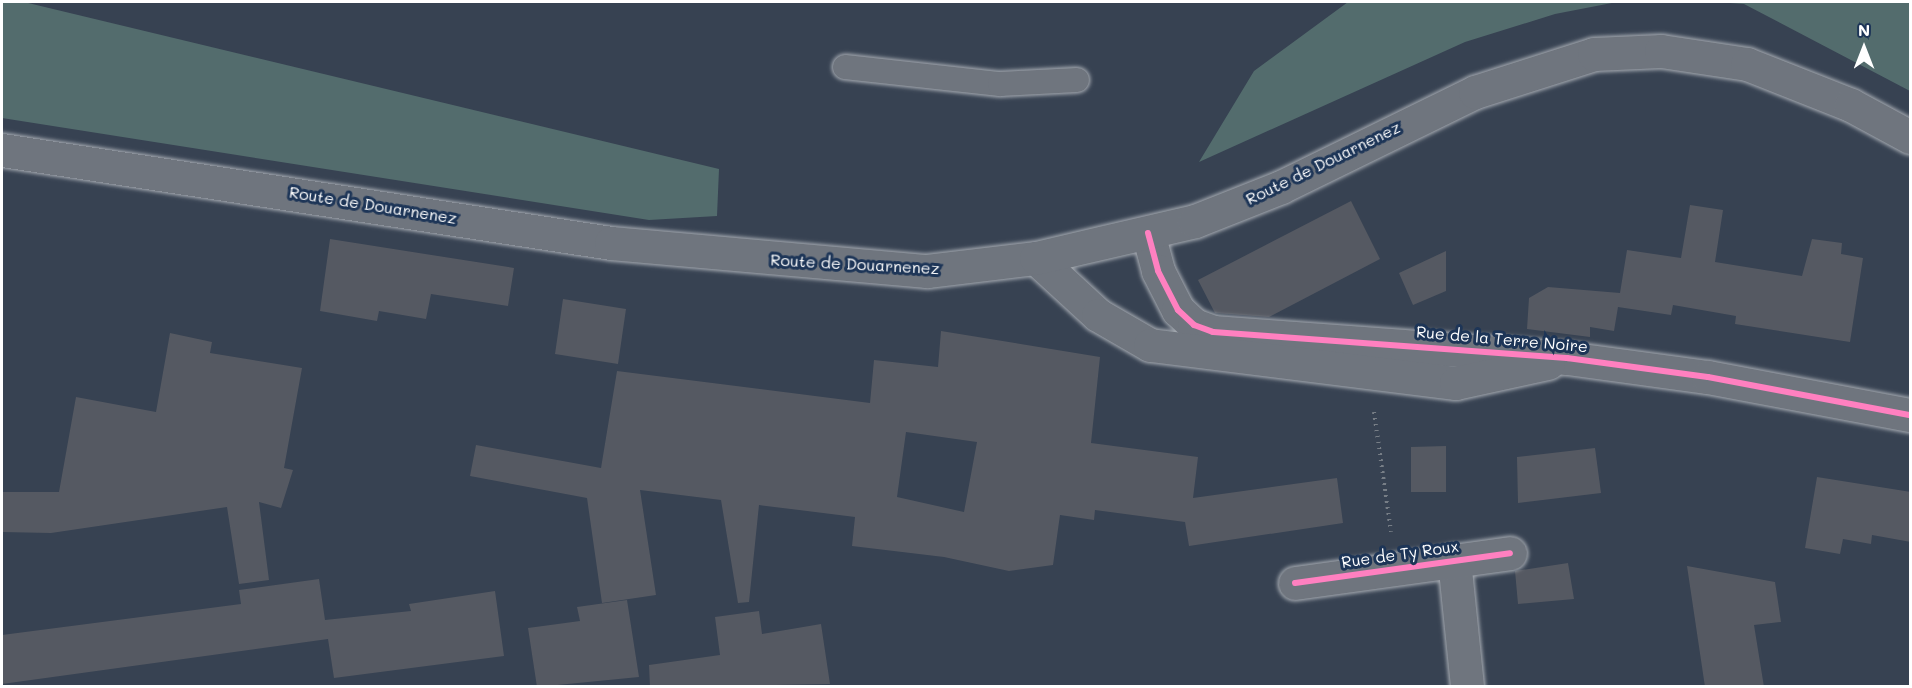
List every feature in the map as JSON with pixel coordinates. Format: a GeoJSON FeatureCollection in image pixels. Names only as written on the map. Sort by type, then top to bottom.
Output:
{"type":"FeatureCollection","features":[{"type":"Feature","properties":{"kind":"main road","name":"Route de Douarnenez"},"geometry":{"type":"LineString","coordinates":[[2,150],[712,254],[927,271],[1036,258],[1195,221],[1281,187],[1427,113],[1513,76],[1594,54],[1661,51],[1747,64],[1851,105],[1911,137]]}},
{"type":"Feature","properties":{"kind":"main road","name":"Rue de la Terre Noire"},"geometry":{"type":"LineString","coordinates":[[1148,233],[1158,271],[1179,310],[1194,325],[1213,332],[1567,358],[1708,377],[1911,415]]}},
{"type":"Feature","properties":{"kind":"main road","name":"Rue de la Terre Noire"},"geometry":{"type":"LineString","coordinates":[[1036,258],[1098,315],[1150,345],[1456,382],[1567,358]]}},
{"type":"Feature","properties":{"kind":"main road","name":"Rue de Ty Roux"},"geometry":{"type":"LineString","coordinates":[[1295,583],[1510,554]]}},
{"type":"Feature","properties":{"kind":"main road","name":"Rue de Ty Roux"},"geometry":{"type":"LineString","coordinates":[[1454,560],[1467,687]]}},
{"type":"Feature","properties":{"kind":"lane"},"geometry":{"type":"LineString","coordinates":[[845,67],[1000,84],[1077,80]]}},
{"type":"Feature","properties":{"kind":"path"},"geometry":{"type":"LineString","coordinates":[[1373,418],[1391,533]]}},
{"type":"Feature","properties":{"kind":"green space"},"geometry":{"type":"Polygon","coordinates":[[[2,2],[24,2],[719,169],[717,216],[649,220],[2,118],[2,2]]]}},
{"type":"Feature","properties":{"kind":"green space"},"geometry":{"type":"Polygon","coordinates":[[[1348,2],[1617,2],[1555,14],[1465,42],[1199,162],[1254,71],[1348,2]]]}},
{"type":"Feature","properties":{"kind":"green space"},"geometry":{"type":"Polygon","coordinates":[[[1717,2],[1910,2],[1910,91],[1744,4],[1717,2]]]}},
{"type":"Feature","properties":{"kind":"building"},"geometry":{"type":"Polygon","coordinates":[[[1351,201],[1380,259],[1269,317],[1215,313],[1198,280],[1351,201]]]}},
{"type":"Feature","properties":{"kind":"building"},"geometry":{"type":"Polygon","coordinates":[[[1690,205],[1723,210],[1715,262],[1802,276],[1812,239],[1842,243],[1841,254],[1863,258],[1850,342],[1735,324],[1736,316],[1673,305],[1671,315],[1618,307],[1614,331],[1590,327],[1590,337],[1527,329],[1529,298],[1548,287],[1620,293],[1627,250],[1681,258],[1690,205]]]}},
{"type":"Feature","properties":{"kind":"building"},"geometry":{"type":"Polygon","coordinates":[[[330,239],[514,268],[508,306],[431,294],[426,319],[379,311],[377,321],[320,311],[330,239]]]}},
{"type":"Feature","properties":{"kind":"building"},"geometry":{"type":"Polygon","coordinates":[[[1446,251],[1446,291],[1413,305],[1399,273],[1446,251]]]}},
{"type":"Feature","properties":{"kind":"building"},"geometry":{"type":"Polygon","coordinates":[[[563,299],[626,309],[618,364],[555,354],[563,299]]]}},
{"type":"Feature","properties":{"kind":"building"},"geometry":{"type":"Polygon","coordinates":[[[941,331],[1100,357],[1091,443],[1198,457],[1193,498],[1337,478],[1343,523],[1189,546],[1185,522],[1095,510],[1094,520],[1060,515],[1053,565],[1009,571],[944,557],[852,546],[855,517],[759,505],[749,602],[738,603],[721,500],[640,490],[656,595],[602,603],[587,498],[470,476],[476,445],[601,468],[617,371],[870,403],[874,360],[938,367],[941,331]],[[906,432],[897,497],[964,512],[977,442],[906,432]]]}},
{"type":"Feature","properties":{"kind":"building"},"geometry":{"type":"Polygon","coordinates":[[[170,333],[212,342],[210,353],[302,368],[284,468],[293,470],[281,508],[259,502],[269,580],[239,584],[227,507],[51,533],[2,532],[2,492],[59,492],[76,397],[156,412],[170,333]]]}},
{"type":"Feature","properties":{"kind":"building"},"geometry":{"type":"Polygon","coordinates":[[[1446,446],[1446,492],[1411,492],[1411,447],[1446,446]]]}},
{"type":"Feature","properties":{"kind":"building"},"geometry":{"type":"Polygon","coordinates":[[[1595,448],[1601,493],[1518,503],[1517,457],[1595,448]]]}},
{"type":"Feature","properties":{"kind":"building"},"geometry":{"type":"Polygon","coordinates":[[[1817,477],[1911,492],[1911,542],[1872,535],[1871,544],[1843,539],[1840,554],[1805,548],[1817,477]]]}},
{"type":"Feature","properties":{"kind":"building"},"geometry":{"type":"Polygon","coordinates":[[[1568,563],[1574,599],[1518,604],[1515,571],[1568,563]]]}},
{"type":"Feature","properties":{"kind":"building"},"geometry":{"type":"Polygon","coordinates":[[[1687,566],[1775,582],[1781,622],[1754,625],[1764,687],[1705,687],[1687,566]]]}},
{"type":"Feature","properties":{"kind":"building"},"geometry":{"type":"Polygon","coordinates":[[[319,579],[325,620],[411,611],[409,604],[495,591],[504,656],[334,678],[328,639],[2,684],[2,635],[241,604],[239,590],[319,579]]]}},
{"type":"Feature","properties":{"kind":"building"},"geometry":{"type":"Polygon","coordinates":[[[627,600],[639,677],[537,687],[528,628],[580,621],[577,607],[627,600]]]}},
{"type":"Feature","properties":{"kind":"building"},"geometry":{"type":"Polygon","coordinates":[[[759,611],[762,634],[821,624],[830,684],[650,687],[649,665],[720,655],[715,617],[759,611]]]}},
{"type":"Feature","properties":{"kind":"cycle path"},"geometry":{"type":"LineString","coordinates":[[1148,233],[1158,271],[1178,310],[1194,325],[1213,332],[1567,358],[1708,377],[1910,415]]}},
{"type":"Feature","properties":{"kind":"cycle path"},"geometry":{"type":"LineString","coordinates":[[1295,583],[1510,553]]}}]}
